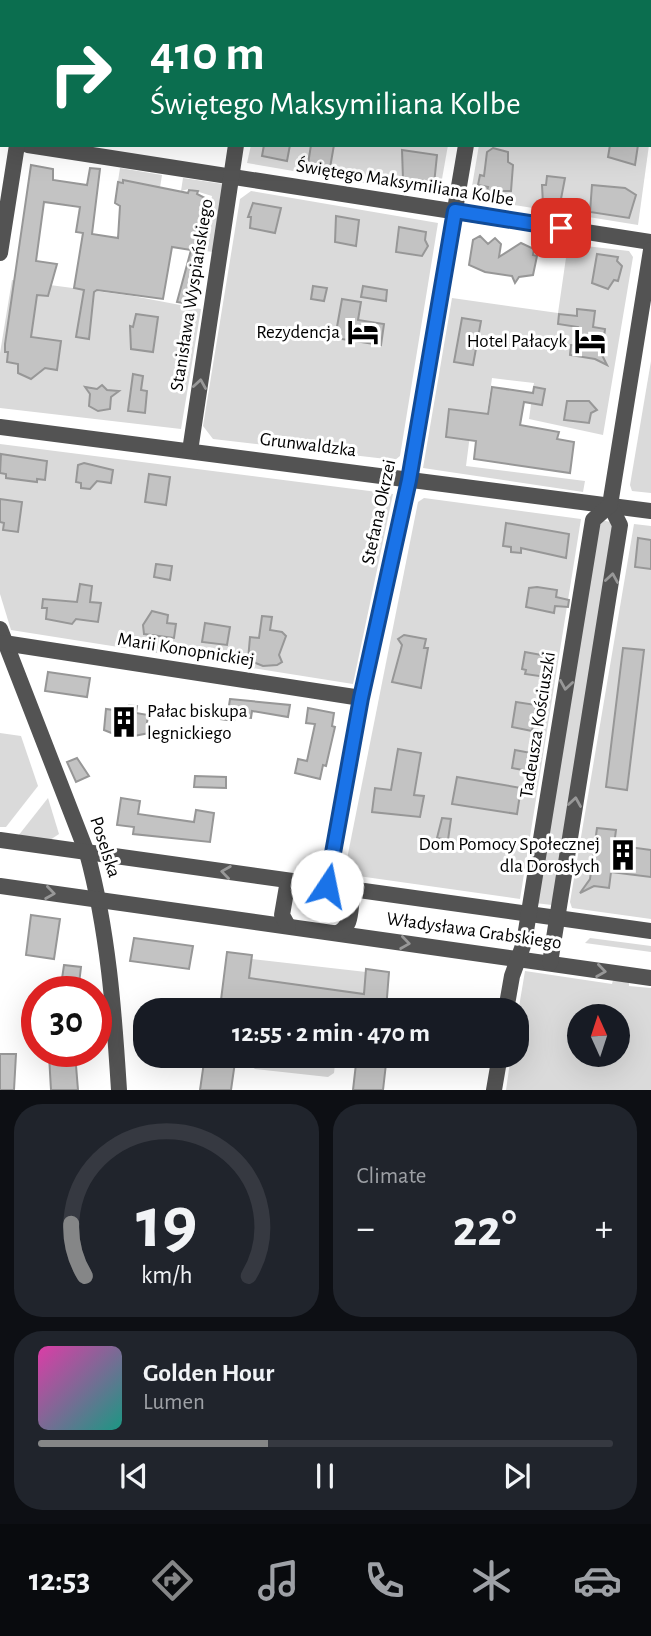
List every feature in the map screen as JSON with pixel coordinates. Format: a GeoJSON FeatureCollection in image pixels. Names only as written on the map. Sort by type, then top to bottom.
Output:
{"type":"FeatureCollection","features":[{"type":"Feature","properties":{"kind":"street"},"geometry":{"type":"LineString","coordinates":[[0,253],[17,147]]}},
{"type":"Feature","properties":{"kind":"street","name":"Świętego Maksymiliana Kolbe"},"geometry":{"type":"LineString","coordinates":[[39,147],[651,242]]}},
{"type":"Feature","properties":{"kind":"street","name":"Stanisława Wyspiańskiego"},"geometry":{"type":"LineString","coordinates":[[190,451],[236,147]]}},
{"type":"Feature","properties":{"kind":"street","name":"Stefana Okrzei"},"geometry":{"type":"LineString","coordinates":[[327,886],[361,698],[409,480],[466,147]]}},
{"type":"Feature","properties":{"kind":"street","name":"Tadeusza Kościuszki"},"geometry":{"type":"LineString","coordinates":[[550,964],[620,525],[610,505],[651,250]]}},
{"type":"Feature","properties":{"kind":"street","name":"Grunwaldzka"},"geometry":{"type":"LineString","coordinates":[[0,427],[651,511]]}},
{"type":"Feature","properties":{"kind":"street","name":"Tadeusza Kościuszki"},"geometry":{"type":"LineString","coordinates":[[508,998],[512,976],[520,959],[528,914],[593,520],[610,505]]}},
{"type":"Feature","properties":{"kind":"street","name":"Marii Konopnickiej"},"geometry":{"type":"LineString","coordinates":[[2,636],[361,698]]}},
{"type":"Feature","properties":{"kind":"street","name":"Poselska"},"geometry":{"type":"LineString","coordinates":[[2,636],[87,853],[99,900],[119,1090]]}},
{"type":"Feature","properties":{"kind":"street"},"geometry":{"type":"LineString","coordinates":[[573,643],[601,647]]}},
{"type":"Feature","properties":{"kind":"street","name":"Władysława Grabskiego"},"geometry":{"type":"LineString","coordinates":[[0,840],[651,931]]}},
{"type":"Feature","properties":{"kind":"street"},"geometry":{"type":"LineString","coordinates":[[288,926],[282,915],[287,886],[294,882]]}},
{"type":"Feature","properties":{"kind":"street","name":"Władysława Grabskiego"},"geometry":{"type":"LineString","coordinates":[[0,886],[651,978]]}},
{"type":"Feature","properties":{"kind":"street"},"geometry":{"type":"LineString","coordinates":[[337,933],[348,923],[352,897],[346,889]]}},
{"type":"Feature","properties":{"kind":"street"},"geometry":{"type":"LineString","coordinates":[[494,1090],[497,1068]]}},
{"type":"Feature","properties":{"kind":"shaded area"},"geometry":{"type":"Polygon","coordinates":[[[251,147],[448,147],[439,196],[247,163],[251,147]]]}},
{"type":"Feature","properties":{"kind":"shaded area"},"geometry":{"type":"Polygon","coordinates":[[[479,147],[649,147],[638,225],[470,198],[479,147]]]}},
{"type":"Feature","properties":{"kind":"shaded area"},"geometry":{"type":"Polygon","coordinates":[[[120,168],[162,175],[150,251],[139,185],[118,181],[120,168]]]}},
{"type":"Feature","properties":{"kind":"shaded area"},"geometry":{"type":"Polygon","coordinates":[[[183,178],[223,184],[213,252],[172,246],[176,222],[206,227],[212,196],[189,189],[181,191],[183,178]]]}},
{"type":"Feature","properties":{"kind":"shaded area"},"geometry":{"type":"Polygon","coordinates":[[[251,191],[438,223],[400,456],[395,460],[213,439],[203,426],[240,199],[251,191]]]}},
{"type":"Feature","properties":{"kind":"shaded area"},"geometry":{"type":"Polygon","coordinates":[[[568,244],[629,251],[633,257],[603,435],[529,419],[534,383],[492,378],[485,428],[471,427],[466,466],[585,481],[583,492],[423,468],[452,298],[558,313],[568,244]]]}},
{"type":"Feature","properties":{"kind":"shaded area"},"geometry":{"type":"Polygon","coordinates":[[[12,280],[133,296],[201,309],[181,429],[0,408],[0,353],[12,280]]]}},
{"type":"Feature","properties":{"kind":"shaded area"},"geometry":{"type":"Polygon","coordinates":[[[651,361],[651,493],[632,491],[630,485],[651,361]]]}},
{"type":"Feature","properties":{"kind":"shaded area"},"geometry":{"type":"Polygon","coordinates":[[[0,444],[393,494],[353,684],[11,630],[0,594],[0,444]]]}},
{"type":"Feature","properties":{"kind":"shaded area"},"geometry":{"type":"Polygon","coordinates":[[[424,498],[581,519],[520,899],[344,874],[418,502],[424,498]]]}},
{"type":"Feature","properties":{"kind":"shaded area"},"geometry":{"type":"Polygon","coordinates":[[[597,519],[615,523],[552,905],[535,903],[597,519]]]}},
{"type":"Feature","properties":{"kind":"shaded area"},"geometry":{"type":"Polygon","coordinates":[[[634,524],[651,526],[651,919],[572,908],[570,902],[634,524]]]}},
{"type":"Feature","properties":{"kind":"shaded area"},"geometry":{"type":"Polygon","coordinates":[[[0,733],[21,736],[38,786],[6,827],[0,827],[0,733]]]}},
{"type":"Feature","properties":{"kind":"shaded area"},"geometry":{"type":"Polygon","coordinates":[[[48,798],[59,834],[50,840],[18,836],[48,798]]]}},
{"type":"Feature","properties":{"kind":"shaded area"},"geometry":{"type":"Polygon","coordinates":[[[590,938],[651,946],[651,952],[585,943],[590,938]]]}},
{"type":"Feature","properties":{"kind":"shaded area"},"geometry":{"type":"Polygon","coordinates":[[[252,959],[366,972],[364,994],[249,978],[252,959]]]}},
{"type":"Feature","properties":{"kind":"shaded area"},"geometry":{"type":"Polygon","coordinates":[[[525,971],[612,984],[613,980],[629,982],[629,986],[651,988],[651,1090],[506,1090],[509,1068],[529,1068],[529,998],[520,998],[525,971]]]}},
{"type":"Feature","properties":{"kind":"shaded area"},"geometry":{"type":"Polygon","coordinates":[[[335,1068],[334,1073],[328,1077],[255,1069],[335,1068]]]}},
{"type":"Feature","properties":{"kind":"building"},"geometry":{"type":"Polygon","coordinates":[[[264,147],[290,147],[287,161],[262,156],[264,147]]]}},
{"type":"Feature","properties":{"kind":"building"},"geometry":{"type":"Polygon","coordinates":[[[311,147],[334,147],[330,168],[318,170],[308,164],[311,147]]]}},
{"type":"Feature","properties":{"kind":"building"},"geometry":{"type":"Polygon","coordinates":[[[610,147],[638,147],[635,165],[608,157],[610,147]]]}},
{"type":"Feature","properties":{"kind":"building"},"geometry":{"type":"Polygon","coordinates":[[[493,148],[508,152],[508,162],[513,165],[511,191],[487,191],[488,187],[478,185],[480,175],[484,176],[487,152],[493,148]]]}},
{"type":"Feature","properties":{"kind":"building"},"geometry":{"type":"Polygon","coordinates":[[[402,150],[437,155],[434,184],[403,179],[402,150]]]}},
{"type":"Feature","properties":{"kind":"building"},"geometry":{"type":"Polygon","coordinates":[[[31,165],[53,169],[53,180],[87,185],[90,168],[100,169],[92,234],[118,238],[120,206],[115,203],[118,182],[123,183],[123,180],[188,193],[189,190],[198,191],[197,194],[209,200],[199,241],[207,244],[203,257],[200,256],[190,304],[177,302],[191,250],[172,247],[163,299],[97,290],[94,292],[89,339],[76,337],[84,290],[74,288],[83,233],[76,232],[80,207],[44,202],[36,261],[57,264],[48,296],[37,295],[31,337],[61,341],[57,370],[45,368],[31,379],[18,373],[18,364],[7,362],[5,344],[31,165]]]}},
{"type":"Feature","properties":{"kind":"building"},"geometry":{"type":"Polygon","coordinates":[[[547,176],[565,178],[560,204],[543,204],[542,185],[546,185],[547,176]]]}},
{"type":"Feature","properties":{"kind":"building"},"geometry":{"type":"Polygon","coordinates":[[[592,185],[625,188],[636,195],[629,218],[590,212],[592,185]]]}},
{"type":"Feature","properties":{"kind":"building"},"geometry":{"type":"Polygon","coordinates":[[[253,203],[281,208],[275,233],[250,228],[251,217],[248,217],[253,203]]]}},
{"type":"Feature","properties":{"kind":"building"},"geometry":{"type":"Polygon","coordinates":[[[336,216],[359,220],[356,246],[335,242],[336,216]]]}},
{"type":"Feature","properties":{"kind":"building"},"geometry":{"type":"Polygon","coordinates":[[[399,227],[426,232],[425,240],[428,246],[422,256],[396,252],[399,227]]]}},
{"type":"Feature","properties":{"kind":"building"},"geometry":{"type":"Polygon","coordinates":[[[480,236],[488,244],[495,238],[501,244],[499,257],[521,243],[534,249],[533,255],[537,256],[533,275],[519,277],[515,283],[512,276],[485,272],[469,265],[473,240],[480,236]]]}},
{"type":"Feature","properties":{"kind":"building"},"geometry":{"type":"Polygon","coordinates":[[[597,254],[618,257],[617,261],[622,266],[618,281],[614,280],[608,289],[592,283],[597,254]]]}},
{"type":"Feature","properties":{"kind":"building"},"geometry":{"type":"Polygon","coordinates":[[[313,286],[327,288],[324,301],[311,299],[313,286]]]}},
{"type":"Feature","properties":{"kind":"building"},"geometry":{"type":"Polygon","coordinates":[[[363,286],[387,290],[386,301],[361,297],[363,286]]]}},
{"type":"Feature","properties":{"kind":"building"},"geometry":{"type":"Polygon","coordinates":[[[342,299],[361,302],[358,320],[384,324],[381,345],[335,338],[342,299]]]}},
{"type":"Feature","properties":{"kind":"building","name":"Hotel Pałacyk"},"geometry":{"type":"Polygon","coordinates":[[[577,309],[595,311],[593,327],[605,329],[602,355],[607,365],[595,359],[570,355],[578,327],[558,324],[559,314],[577,316],[577,309]]]}},
{"type":"Feature","properties":{"kind":"building"},"geometry":{"type":"Polygon","coordinates":[[[136,314],[158,317],[153,352],[131,349],[130,326],[133,327],[136,314]]]}},
{"type":"Feature","properties":{"kind":"building"},"geometry":{"type":"Polygon","coordinates":[[[462,318],[481,321],[473,365],[454,362],[462,318]]]}},
{"type":"Feature","properties":{"kind":"building"},"geometry":{"type":"Polygon","coordinates":[[[133,374],[143,376],[141,390],[147,391],[145,413],[128,411],[133,374]]]}},
{"type":"Feature","properties":{"kind":"building"},"geometry":{"type":"Polygon","coordinates":[[[102,385],[107,390],[119,391],[111,397],[110,409],[98,411],[89,406],[90,394],[85,387],[97,389],[102,385]]]}},
{"type":"Feature","properties":{"kind":"building"},"geometry":{"type":"Polygon","coordinates":[[[492,387],[533,393],[534,387],[545,389],[542,405],[524,402],[520,425],[559,432],[557,439],[574,442],[570,473],[474,459],[476,441],[446,437],[449,409],[488,414],[492,387]]]}},
{"type":"Feature","properties":{"kind":"building"},"geometry":{"type":"Polygon","coordinates":[[[567,401],[589,401],[597,410],[591,413],[589,423],[564,420],[567,401]]]}},
{"type":"Feature","properties":{"kind":"building"},"geometry":{"type":"Polygon","coordinates":[[[1,454],[47,461],[45,480],[37,479],[37,482],[6,478],[6,474],[0,473],[1,454]]]}},
{"type":"Feature","properties":{"kind":"building"},"geometry":{"type":"Polygon","coordinates":[[[84,463],[113,470],[111,483],[97,481],[90,489],[81,488],[81,483],[76,482],[78,465],[84,463]]]}},
{"type":"Feature","properties":{"kind":"building"},"geometry":{"type":"Polygon","coordinates":[[[149,474],[170,477],[166,505],[145,502],[149,474]]]}},
{"type":"Feature","properties":{"kind":"building"},"geometry":{"type":"Polygon","coordinates":[[[0,499],[22,502],[18,532],[3,530],[4,523],[0,522],[0,499]]]}},
{"type":"Feature","properties":{"kind":"building"},"geometry":{"type":"Polygon","coordinates":[[[506,523],[569,534],[566,558],[521,548],[521,553],[511,552],[511,547],[503,546],[506,523]]]}},
{"type":"Feature","properties":{"kind":"building"},"geometry":{"type":"Polygon","coordinates":[[[638,538],[651,540],[651,569],[635,567],[638,538]]]}},
{"type":"Feature","properties":{"kind":"building"},"geometry":{"type":"Polygon","coordinates":[[[156,564],[172,566],[170,580],[154,577],[156,564]]]}},
{"type":"Feature","properties":{"kind":"building"},"geometry":{"type":"Polygon","coordinates":[[[80,584],[92,586],[90,602],[101,603],[98,622],[76,619],[72,624],[46,619],[47,608],[42,608],[43,599],[77,602],[80,584]]]}},
{"type":"Feature","properties":{"kind":"building"},"geometry":{"type":"Polygon","coordinates":[[[529,588],[557,590],[556,597],[569,600],[568,607],[555,606],[554,613],[526,607],[529,588]]]}},
{"type":"Feature","properties":{"kind":"building"},"geometry":{"type":"Polygon","coordinates":[[[152,611],[168,615],[167,623],[176,624],[174,638],[144,634],[143,625],[152,611]]]}},
{"type":"Feature","properties":{"kind":"building"},"geometry":{"type":"Polygon","coordinates":[[[262,616],[272,617],[270,630],[282,632],[286,636],[279,655],[282,662],[277,665],[263,666],[248,660],[250,637],[259,638],[262,616]]]}},
{"type":"Feature","properties":{"kind":"building"},"geometry":{"type":"Polygon","coordinates":[[[205,623],[230,627],[227,645],[202,642],[205,623]]]}},
{"type":"Feature","properties":{"kind":"building"},"geometry":{"type":"Polygon","coordinates":[[[404,635],[426,639],[424,648],[428,648],[421,688],[392,682],[402,645],[398,639],[404,635]]]}},
{"type":"Feature","properties":{"kind":"building"},"geometry":{"type":"Polygon","coordinates":[[[623,648],[644,650],[627,790],[606,787],[623,648]]]}},
{"type":"Feature","properties":{"kind":"building"},"geometry":{"type":"Polygon","coordinates":[[[525,652],[547,656],[545,665],[549,668],[539,676],[525,674],[526,670],[522,669],[525,652]]]}},
{"type":"Feature","properties":{"kind":"building"},"geometry":{"type":"Polygon","coordinates":[[[48,672],[90,678],[87,697],[45,691],[48,672]]]}},
{"type":"Feature","properties":{"kind":"building"},"geometry":{"type":"Polygon","coordinates":[[[230,699],[290,705],[288,717],[252,711],[251,718],[235,716],[234,721],[220,719],[228,712],[230,699]]]}},
{"type":"Feature","properties":{"kind":"building"},"geometry":{"type":"Polygon","coordinates":[[[516,702],[536,705],[532,731],[512,727],[516,702]]]}},
{"type":"Feature","properties":{"kind":"building","name":"Pałac biskupa legnickiego"},"geometry":{"type":"Polygon","coordinates":[[[129,705],[137,706],[136,713],[148,715],[147,723],[152,729],[149,733],[124,738],[104,730],[106,709],[128,712],[129,705]]]}},
{"type":"Feature","properties":{"kind":"building"},"geometry":{"type":"Polygon","coordinates":[[[308,708],[334,713],[332,726],[335,727],[326,766],[323,765],[320,779],[295,773],[298,759],[307,761],[315,724],[306,723],[308,708]]]}},
{"type":"Feature","properties":{"kind":"building"},"geometry":{"type":"Polygon","coordinates":[[[398,749],[421,753],[414,795],[424,796],[420,817],[372,812],[375,788],[391,790],[398,749]]]}},
{"type":"Feature","properties":{"kind":"building"},"geometry":{"type":"Polygon","coordinates":[[[515,750],[531,753],[528,771],[512,768],[515,750]]]}},
{"type":"Feature","properties":{"kind":"building"},"geometry":{"type":"Polygon","coordinates":[[[77,758],[89,776],[76,782],[67,762],[77,758]]]}},
{"type":"Feature","properties":{"kind":"building"},"geometry":{"type":"Polygon","coordinates":[[[195,776],[226,777],[226,788],[194,787],[195,776]]]}},
{"type":"Feature","properties":{"kind":"building"},"geometry":{"type":"Polygon","coordinates":[[[457,777],[521,788],[517,814],[452,804],[457,777]]]}},
{"type":"Feature","properties":{"kind":"building"},"geometry":{"type":"Polygon","coordinates":[[[121,798],[140,801],[138,814],[194,822],[196,810],[214,813],[210,842],[133,834],[134,827],[117,825],[121,798]]]}},
{"type":"Feature","properties":{"kind":"building"},"geometry":{"type":"Polygon","coordinates":[[[442,818],[451,819],[448,840],[437,838],[442,818]]]}},
{"type":"Feature","properties":{"kind":"building","name":"Dom Pomocy Społecznej dla Dorosłych"},"geometry":{"type":"Polygon","coordinates":[[[597,828],[616,830],[614,845],[651,850],[651,877],[611,872],[609,888],[594,886],[580,893],[590,879],[597,828]]]}},
{"type":"Feature","properties":{"kind":"building"},"geometry":{"type":"Polygon","coordinates":[[[31,915],[60,919],[54,959],[26,955],[31,915]]]}},
{"type":"Feature","properties":{"kind":"building"},"geometry":{"type":"Polygon","coordinates":[[[134,938],[193,946],[189,969],[130,961],[134,938]]]}},
{"type":"Feature","properties":{"kind":"building"},"geometry":{"type":"Polygon","coordinates":[[[227,952],[252,955],[249,978],[364,994],[366,969],[389,972],[387,998],[221,998],[227,952]]]}},
{"type":"Feature","properties":{"kind":"building"},"geometry":{"type":"Polygon","coordinates":[[[64,965],[81,967],[80,976],[62,976],[64,965]]]}},
{"type":"Feature","properties":{"kind":"building"},"geometry":{"type":"Polygon","coordinates":[[[0,1054],[16,1054],[14,1090],[0,1090],[0,1054]]]}},
{"type":"Feature","properties":{"kind":"building"},"geometry":{"type":"Polygon","coordinates":[[[50,1067],[76,1067],[78,1090],[51,1090],[50,1067]]]}},
{"type":"Feature","properties":{"kind":"building"},"geometry":{"type":"Polygon","coordinates":[[[203,1068],[234,1068],[231,1090],[200,1090],[203,1068]]]}},
{"type":"Feature","properties":{"kind":"building"},"geometry":{"type":"Polygon","coordinates":[[[356,1068],[386,1068],[383,1090],[353,1090],[356,1068]]]}},
{"type":"Feature","properties":{"kind":"place","name":"Rezydencja"},"geometry":{"type":"Point","coordinates":[363,332]}},
{"type":"Feature","properties":{"kind":"place","name":"Hotel Pałacyk"},"geometry":{"type":"Point","coordinates":[590,341]}},
{"type":"Feature","properties":{"kind":"place","name":"Pałac biskupa legnickiego"},"geometry":{"type":"Point","coordinates":[124,722]}},
{"type":"Feature","properties":{"kind":"place","name":"Dom Pomocy Społecznej dla Dorosłych"},"geometry":{"type":"Point","coordinates":[623,855]}},
{"type":"Feature","properties":{"kind":"route"},"geometry":{"type":"LineString","coordinates":[[327,886],[361,698],[409,480],[455,211],[561,228]]}}]}
